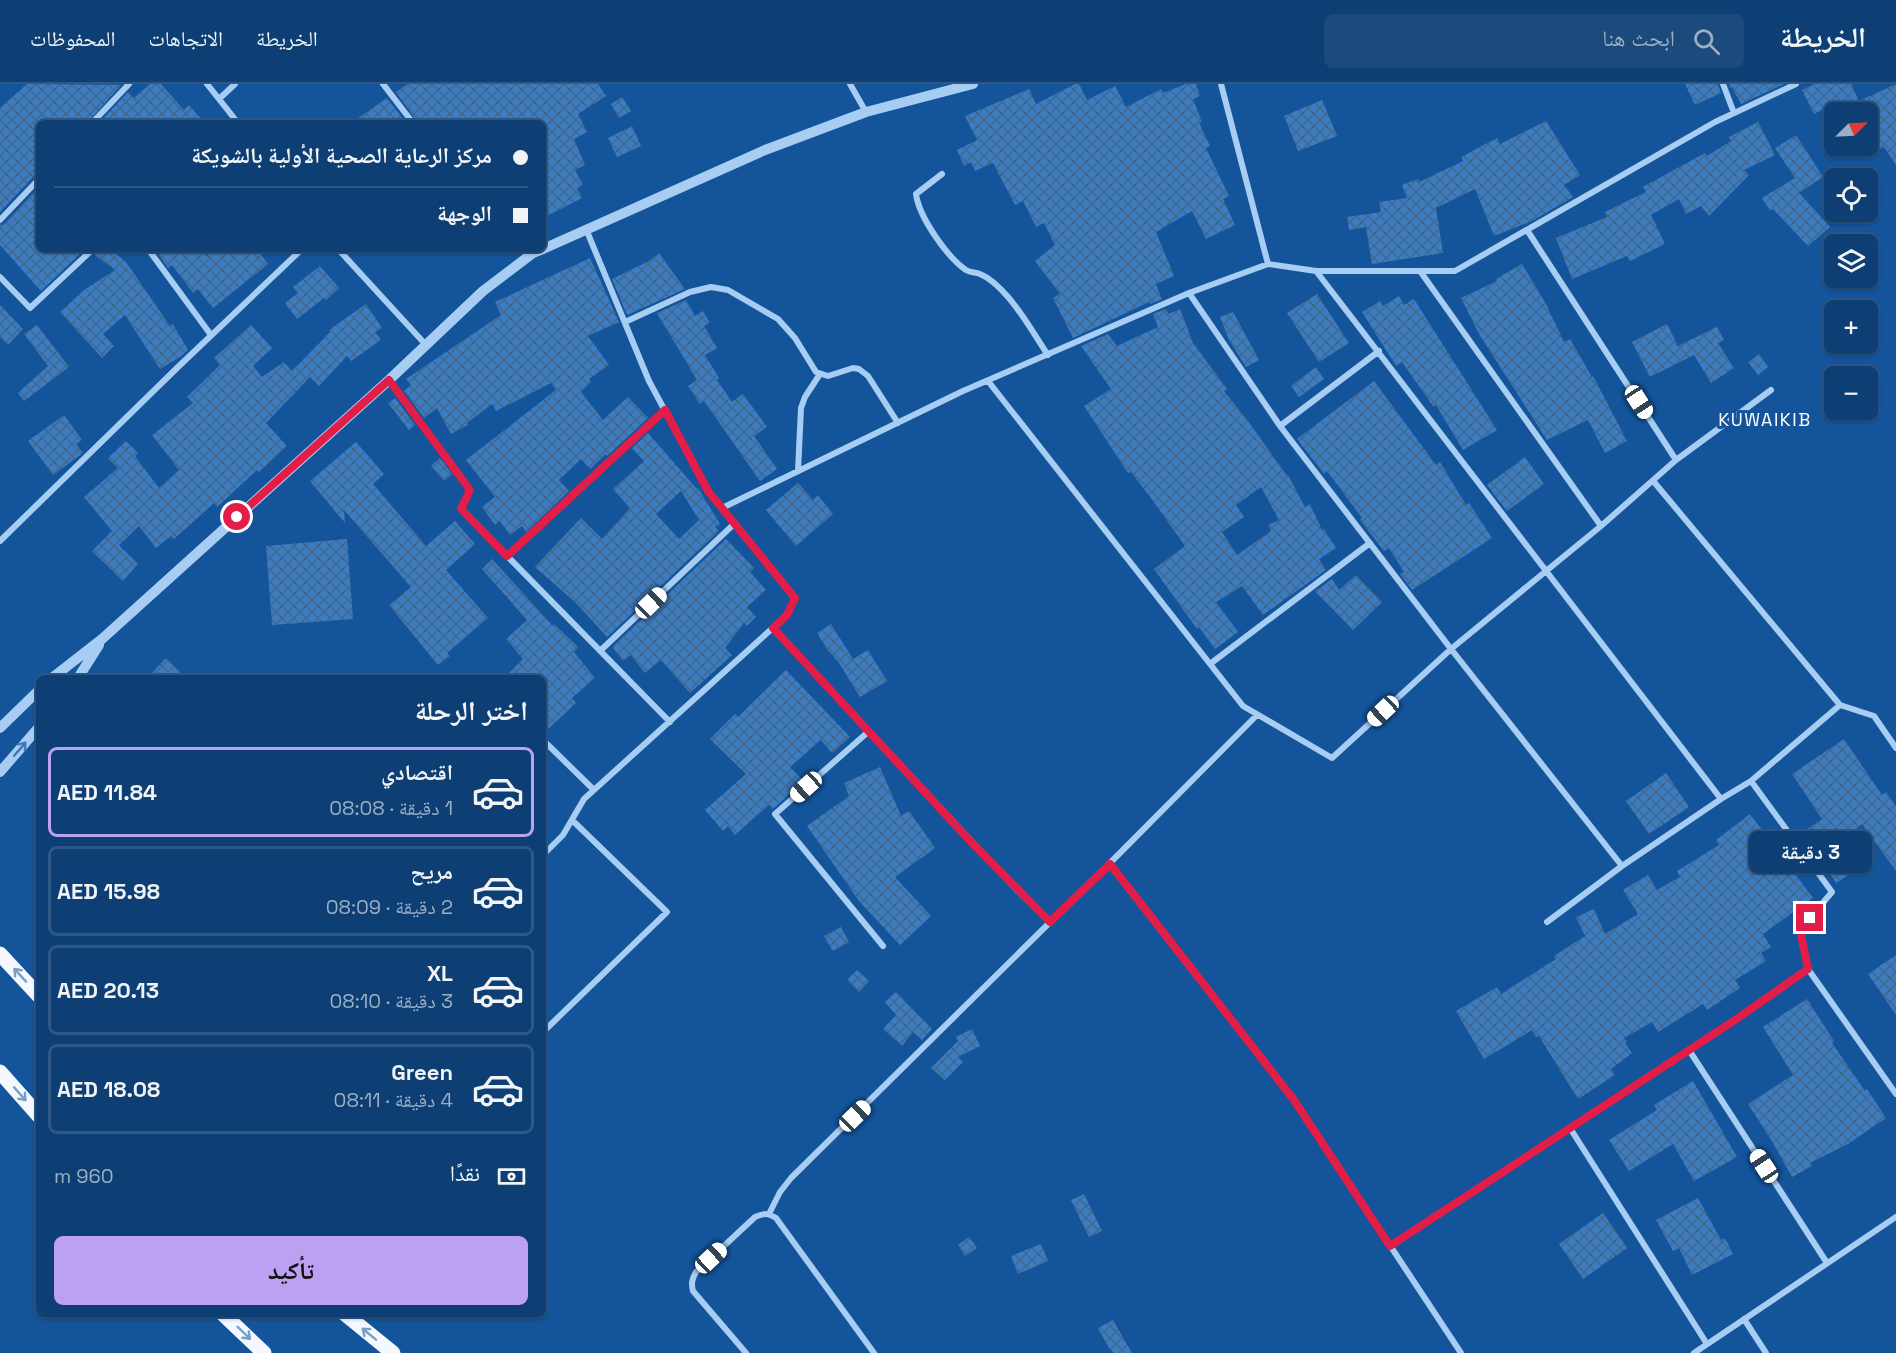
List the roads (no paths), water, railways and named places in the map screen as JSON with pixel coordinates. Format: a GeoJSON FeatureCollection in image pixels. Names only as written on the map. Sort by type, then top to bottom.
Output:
{"type":"FeatureCollection","features":[{"type":"Feature","properties":{"kind":"main road"},"geometry":{"type":"LineString","coordinates":[[0,954],[36,993]]}},
{"type":"Feature","properties":{"kind":"main road"},"geometry":{"type":"LineString","coordinates":[[0,1072],[36,1113]]}},
{"type":"Feature","properties":{"kind":"main road"},"geometry":{"type":"LineString","coordinates":[[226,1317],[264,1353]]}},
{"type":"Feature","properties":{"kind":"main road"},"geometry":{"type":"LineString","coordinates":[[349,1317],[393,1353]]}},
{"type":"Feature","properties":{"kind":"street"},"geometry":{"type":"LineString","coordinates":[[95,120],[129,84]]}},
{"type":"Feature","properties":{"kind":"street"},"geometry":{"type":"LineString","coordinates":[[207,84],[232,120]]}},
{"type":"Feature","properties":{"kind":"street"},"geometry":{"type":"LineString","coordinates":[[219,99],[235,84]]}},
{"type":"Feature","properties":{"kind":"street"},"geometry":{"type":"LineString","coordinates":[[383,84],[411,120]]}},
{"type":"Feature","properties":{"kind":"street"},"geometry":{"type":"LineString","coordinates":[[850,84],[866,112]]}},
{"type":"Feature","properties":{"kind":"street"},"geometry":{"type":"LineString","coordinates":[[546,246],[765,150],[866,112],[973,84]]}},
{"type":"Feature","properties":{"kind":"street"},"geometry":{"type":"LineString","coordinates":[[1221,84],[1268,264]]}},
{"type":"Feature","properties":{"kind":"street"},"geometry":{"type":"LineString","coordinates":[[1723,84],[1734,113]]}},
{"type":"Feature","properties":{"kind":"street"},"geometry":{"type":"LineString","coordinates":[[722,508],[988,381],[1189,293],[1268,264],[1316,271],[1455,271],[1705,127],[1796,84]]}},
{"type":"Feature","properties":{"kind":"street"},"geometry":{"type":"LineString","coordinates":[[942,174],[916,194],[917,203],[926,219],[941,244],[960,265],[969,272],[980,274],[990,280],[1009,298],[1047,355]]}},
{"type":"Feature","properties":{"kind":"street"},"geometry":{"type":"LineString","coordinates":[[0,220],[36,182]]}},
{"type":"Feature","properties":{"kind":"street"},"geometry":{"type":"LineString","coordinates":[[546,852],[563,835],[584,799],[787,615],[795,598],[708,491],[649,381],[586,229]]}},
{"type":"Feature","properties":{"kind":"street"},"geometry":{"type":"LineString","coordinates":[[1527,230],[1676,460]]}},
{"type":"Feature","properties":{"kind":"street"},"geometry":{"type":"LineString","coordinates":[[0,277],[30,308],[90,252]]}},
{"type":"Feature","properties":{"kind":"street"},"geometry":{"type":"LineString","coordinates":[[150,252],[211,335]]}},
{"type":"Feature","properties":{"kind":"street"},"geometry":{"type":"LineString","coordinates":[[0,541],[299,252]]}},
{"type":"Feature","properties":{"kind":"street"},"geometry":{"type":"LineString","coordinates":[[341,252],[426,345]]}},
{"type":"Feature","properties":{"kind":"street"},"geometry":{"type":"LineString","coordinates":[[56,675],[102,639],[389,380],[483,291],[534,252]]}},
{"type":"Feature","properties":{"kind":"street"},"geometry":{"type":"LineString","coordinates":[[1316,271],[1721,799]]}},
{"type":"Feature","properties":{"kind":"street"},"geometry":{"type":"LineString","coordinates":[[1420,271],[1601,526]]}},
{"type":"Feature","properties":{"kind":"street"},"geometry":{"type":"LineString","coordinates":[[625,322],[690,292],[711,287],[728,290],[778,319],[795,338],[809,362],[820,375],[828,376],[853,368],[859,369],[868,376],[898,423]]}},
{"type":"Feature","properties":{"kind":"street"},"geometry":{"type":"LineString","coordinates":[[1189,293],[1280,426],[1451,649],[1622,866]]}},
{"type":"Feature","properties":{"kind":"street"},"geometry":{"type":"LineString","coordinates":[[1280,426],[1378,351]]}},
{"type":"Feature","properties":{"kind":"street"},"geometry":{"type":"LineString","coordinates":[[798,471],[801,408],[820,375]]}},
{"type":"Feature","properties":{"kind":"street"},"geometry":{"type":"LineString","coordinates":[[389,380],[470,490],[461,509],[670,722]]}},
{"type":"Feature","properties":{"kind":"street"},"geometry":{"type":"LineString","coordinates":[[988,381],[1243,706],[1332,758],[1451,649],[1654,482],[1676,460],[1771,390]]}},
{"type":"Feature","properties":{"kind":"street"},"geometry":{"type":"LineString","coordinates":[[507,556],[665,410]]}},
{"type":"Feature","properties":{"kind":"street"},"geometry":{"type":"LineString","coordinates":[[1654,482],[1840,705],[1874,716],[1896,748]]}},
{"type":"Feature","properties":{"kind":"street"},"geometry":{"type":"LineString","coordinates":[[600,651],[735,523]]}},
{"type":"Feature","properties":{"kind":"street"},"geometry":{"type":"LineString","coordinates":[[1210,664],[1370,543]]}},
{"type":"Feature","properties":{"kind":"street"},"geometry":{"type":"LineString","coordinates":[[773,628],[868,732],[1050,922]]}},
{"type":"Feature","properties":{"kind":"street"},"geometry":{"type":"LineString","coordinates":[[80,675],[102,639]]}},
{"type":"Feature","properties":{"kind":"street"},"geometry":{"type":"LineString","coordinates":[[0,728],[36,693]]}},
{"type":"Feature","properties":{"kind":"street"},"geometry":{"type":"LineString","coordinates":[[1547,922],[1622,866],[1751,781],[1840,705]]}},
{"type":"Feature","properties":{"kind":"street"},"geometry":{"type":"LineString","coordinates":[[769,1214],[780,1192],[791,1178],[1110,864],[1257,715]]}},
{"type":"Feature","properties":{"kind":"street"},"geometry":{"type":"LineString","coordinates":[[0,772],[36,730]]}},
{"type":"Feature","properties":{"kind":"street"},"geometry":{"type":"LineString","coordinates":[[868,732],[775,814],[883,946]]}},
{"type":"Feature","properties":{"kind":"street"},"geometry":{"type":"LineString","coordinates":[[546,743],[594,790]]}},
{"type":"Feature","properties":{"kind":"street"},"geometry":{"type":"LineString","coordinates":[[1751,781],[1832,892],[1810,918],[1801,935],[1808,969],[1896,1094]]}},
{"type":"Feature","properties":{"kind":"street"},"geometry":{"type":"LineString","coordinates":[[546,1029],[666,912],[572,819]]}},
{"type":"Feature","properties":{"kind":"street"},"geometry":{"type":"LineString","coordinates":[[1110,864],[1294,1100],[1461,1353]]}},
{"type":"Feature","properties":{"kind":"street"},"geometry":{"type":"LineString","coordinates":[[1390,1246],[1808,969]]}},
{"type":"Feature","properties":{"kind":"street"},"geometry":{"type":"LineString","coordinates":[[1689,1050],[1827,1263]]}},
{"type":"Feature","properties":{"kind":"street"},"geometry":{"type":"LineString","coordinates":[[1570,1128],[1707,1344]]}},
{"type":"Feature","properties":{"kind":"street"},"geometry":{"type":"LineString","coordinates":[[746,1353],[693,1291],[691,1284],[696,1272],[755,1217],[763,1214],[776,1218],[874,1353]]}},
{"type":"Feature","properties":{"kind":"street"},"geometry":{"type":"LineString","coordinates":[[1694,1353],[1896,1217]]}},
{"type":"Feature","properties":{"kind":"street"},"geometry":{"type":"LineString","coordinates":[[1744,1319],[1766,1353]]}},
{"type":"Feature","properties":{"kind":"district","name":"KUWAIKIB"},"geometry":{"type":"Point","coordinates":[1765,420]}}]}
